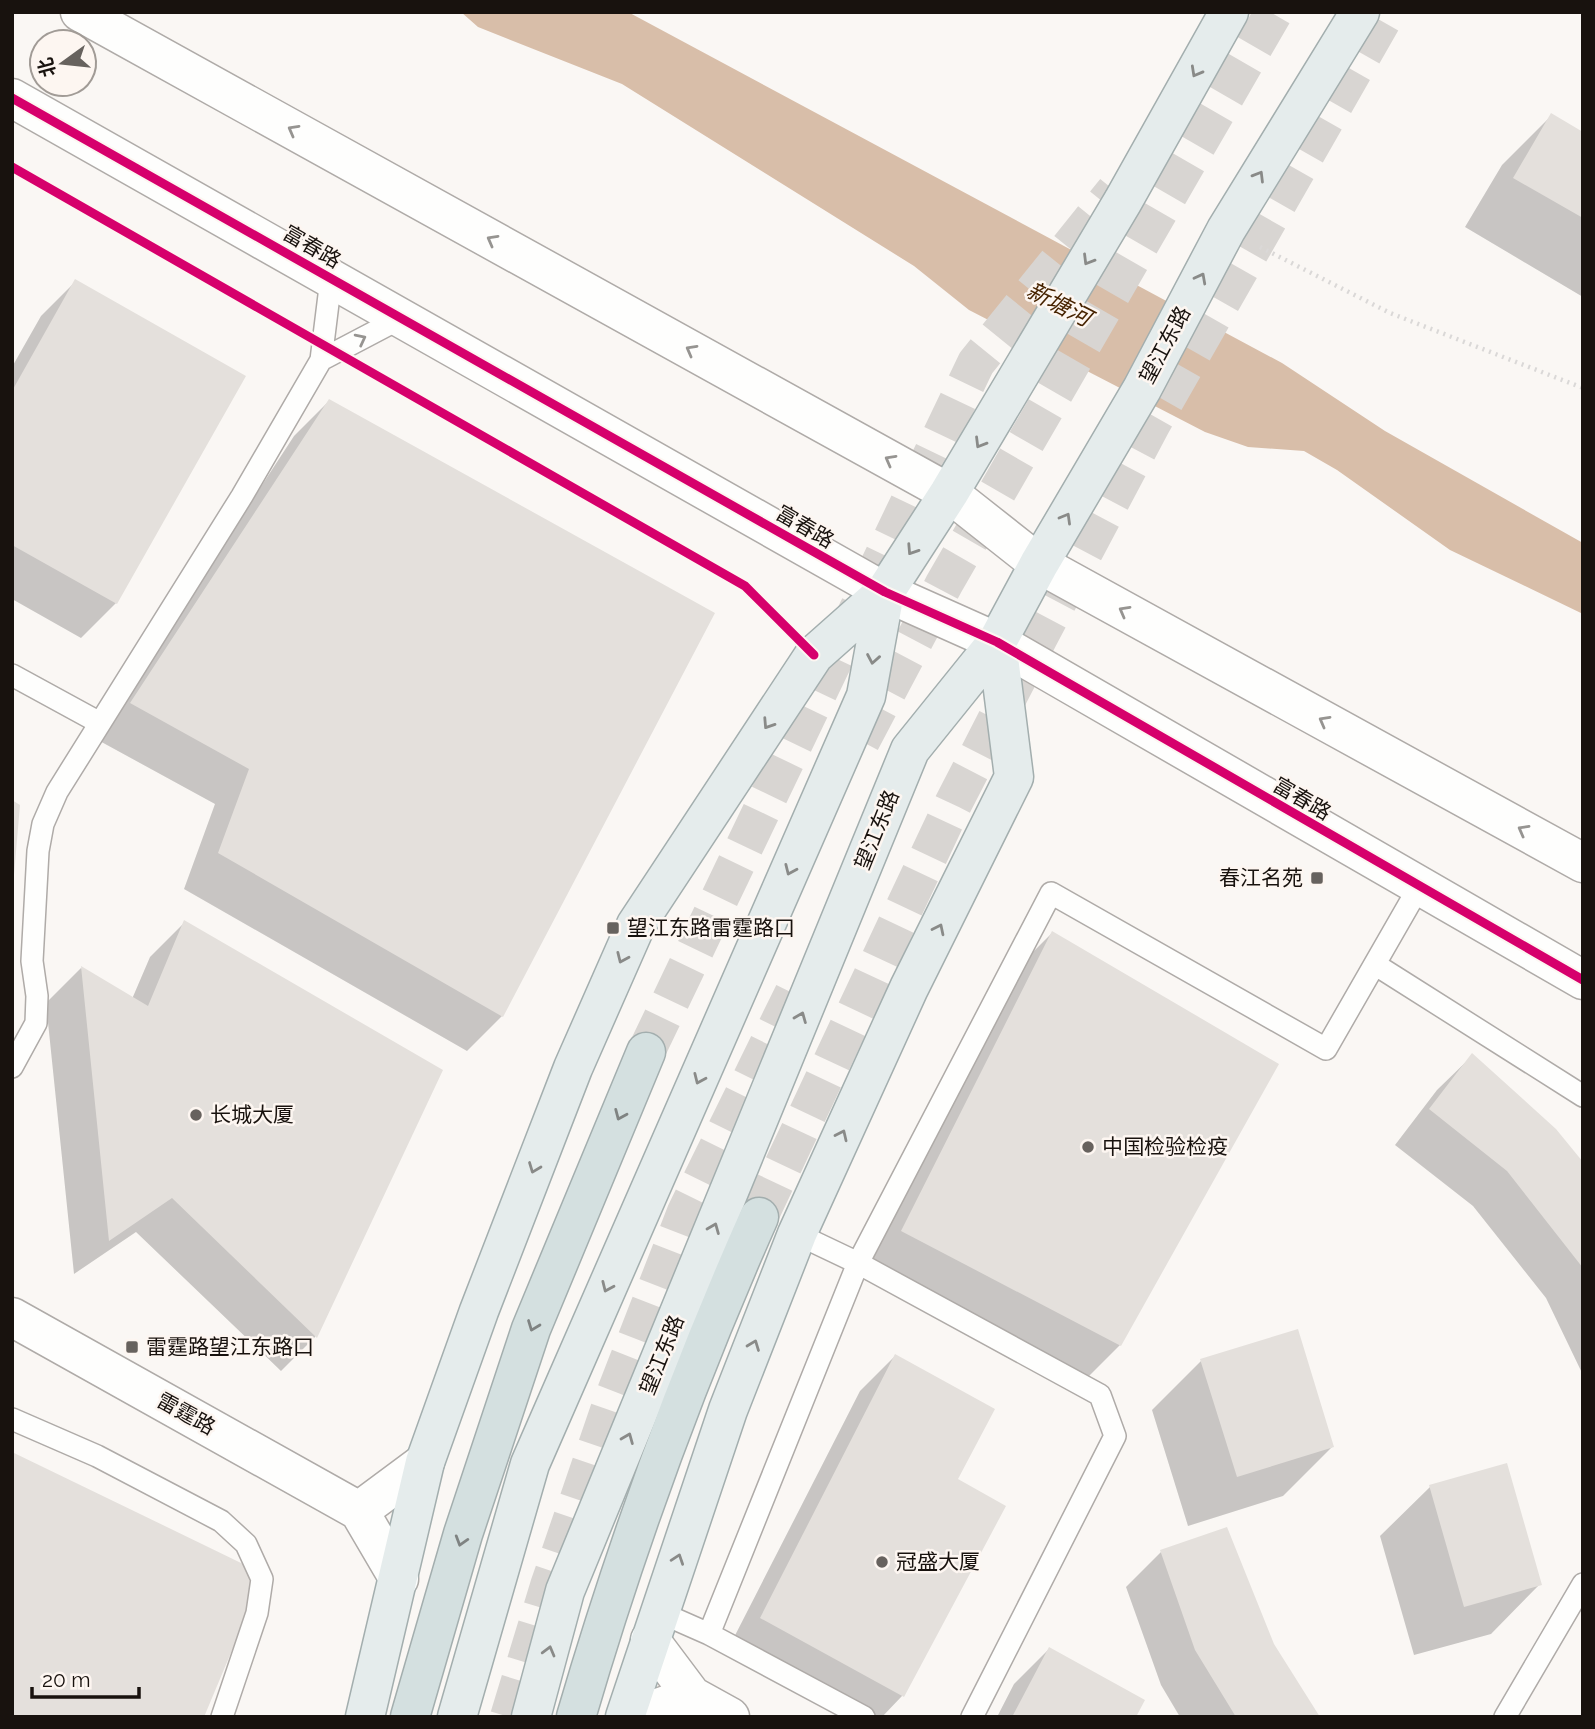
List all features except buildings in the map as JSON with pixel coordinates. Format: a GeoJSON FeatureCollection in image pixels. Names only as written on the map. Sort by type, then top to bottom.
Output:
{"type":"FeatureCollection","features":[{"type":"Feature","properties":{"kind":"highway"},"geometry":{"type":"LineString","coordinates":[[410,1717],[463,1534],[531,1328],[646,1052]]}},
{"type":"Feature","properties":{"kind":"highway"},"geometry":{"type":"LineString","coordinates":[[576,1717],[651,1481],[759,1216]]}},
{"type":"Feature","properties":{"kind":"main road"},"geometry":{"type":"LineString","coordinates":[[365,1717],[425,1462],[479,1311],[573,1068],[636,925],[814,654],[885,592],[950,493],[1123,201],[1229,12]]}},
{"type":"Feature","properties":{"kind":"main road","name":"望江东路"},"geometry":{"type":"LineString","coordinates":[[531,1717],[565,1591],[911,750],[997,642],[1109,445],[1225,232],[1360,12]]}},
{"type":"Feature","properties":{"kind":"main road"},"geometry":{"type":"LineString","coordinates":[[457,1717],[530,1464],[866,696],[885,592]]}},
{"type":"Feature","properties":{"kind":"main road"},"geometry":{"type":"LineString","coordinates":[[625,1717],[728,1410],[797,1234],[909,988],[1014,777],[997,642]]}},
{"type":"Feature","properties":{"kind":"street"},"geometry":{"type":"LineString","coordinates":[[80,12],[950,493],[1039,565],[1583,863]]}},
{"type":"Feature","properties":{"kind":"street","name":"富春路"},"geometry":{"type":"LineString","coordinates":[[12,98],[885,592],[997,642],[1583,980]]}},
{"type":"Feature","properties":{"kind":"street","name":"雷霆路"},"geometry":{"type":"LineString","coordinates":[[12,1317],[359,1511]]}},
{"type":"Feature","properties":{"kind":"street"},"geometry":{"type":"LineString","coordinates":[[399,1579],[359,1511],[425,1462]]}},
{"type":"Feature","properties":{"kind":"street"},"geometry":{"type":"LineString","coordinates":[[655,1626],[692,1696],[730,1717]]}},
{"type":"Feature","properties":{"kind":"street"},"geometry":{"type":"LineString","coordinates":[[632,1717],[692,1696]]}},
{"type":"Feature","properties":{"kind":"lane"},"geometry":{"type":"LineString","coordinates":[[12,1067],[36,1023],[37,996],[32,961],[38,851],[43,824],[57,792],[242,496],[321,360],[331,279]]}},
{"type":"Feature","properties":{"kind":"lane"},"geometry":{"type":"LineString","coordinates":[[321,360],[401,318]]}},
{"type":"Feature","properties":{"kind":"lane"},"geometry":{"type":"LineString","coordinates":[[12,675],[100,723]]}},
{"type":"Feature","properties":{"kind":"lane"},"geometry":{"type":"LineString","coordinates":[[709,1634],[858,1263],[1051,893],[1326,1049],[1419,887]]}},
{"type":"Feature","properties":{"kind":"lane"},"geometry":{"type":"LineString","coordinates":[[1376,965],[1583,1096]]}},
{"type":"Feature","properties":{"kind":"lane"},"geometry":{"type":"LineString","coordinates":[[797,1234],[858,1263],[1100,1395],[1115,1436],[972,1717]]}},
{"type":"Feature","properties":{"kind":"lane"},"geometry":{"type":"LineString","coordinates":[[12,1419],[97,1456],[210,1515],[221,1521],[246,1544],[262,1579],[257,1614],[222,1717]]}},
{"type":"Feature","properties":{"kind":"lane"},"geometry":{"type":"LineString","coordinates":[[1505,1717],[1583,1584]]}},
{"type":"Feature","properties":{"kind":"lane"},"geometry":{"type":"LineString","coordinates":[[655,1626],[709,1634],[864,1717]]}},
{"type":"Feature","properties":{"kind":"path"},"geometry":{"type":"LineString","coordinates":[[1225,232],[1390,313],[1583,388]]}},
{"type":"Feature","properties":{"kind":"water","name":"新塘河"},"geometry":{"type":"Polygon","coordinates":[[[461,12],[628,12],[1282,363],[1385,431],[1583,543],[1583,614],[1450,550],[1337,470],[1304,451],[1248,447],[1205,432],[969,310],[914,266],[622,84],[478,27],[461,12]]]}},
{"type":"Feature","properties":{"kind":"tunnel"},"geometry":{"type":"LineString","coordinates":[[861,741],[944,584],[1274,12]]}},
{"type":"Feature","properties":{"kind":"tunnel"},"geometry":{"type":"LineString","coordinates":[[759,1217],[953,804],[1039,637],[1151,425],[1387,12]]}},
{"type":"Feature","properties":{"kind":"tunnel"},"geometry":{"type":"LineString","coordinates":[[646,1052],[976,363],[1115,191]]}},
{"type":"Feature","properties":{"kind":"tunnel"},"geometry":{"type":"LineString","coordinates":[[509,1717],[549,1586],[612,1402],[686,1212],[795,990]]}},
{"type":"Feature","properties":{"kind":"cycle path"},"geometry":{"type":"LineString","coordinates":[[12,98],[885,592],[997,642],[1583,980]]}},
{"type":"Feature","properties":{"kind":"cycle path"},"geometry":{"type":"LineString","coordinates":[[12,167],[745,586],[814,655]]}},
{"type":"Feature","properties":{"kind":"place","name":"春江名苑"},"geometry":{"type":"Point","coordinates":[1317,878]}},
{"type":"Feature","properties":{"kind":"place","name":"望江东路雷霆路口"},"geometry":{"type":"Point","coordinates":[613,928]}},
{"type":"Feature","properties":{"kind":"place","name":"长城大厦"},"geometry":{"type":"Point","coordinates":[196,1115]}},
{"type":"Feature","properties":{"kind":"place","name":"中国检验检疫"},"geometry":{"type":"Point","coordinates":[1088,1147]}},
{"type":"Feature","properties":{"kind":"place","name":"雷霆路望江东路口"},"geometry":{"type":"Point","coordinates":[132,1347]}},
{"type":"Feature","properties":{"kind":"place","name":"冠盛大厦"},"geometry":{"type":"Point","coordinates":[882,1562]}}]}
